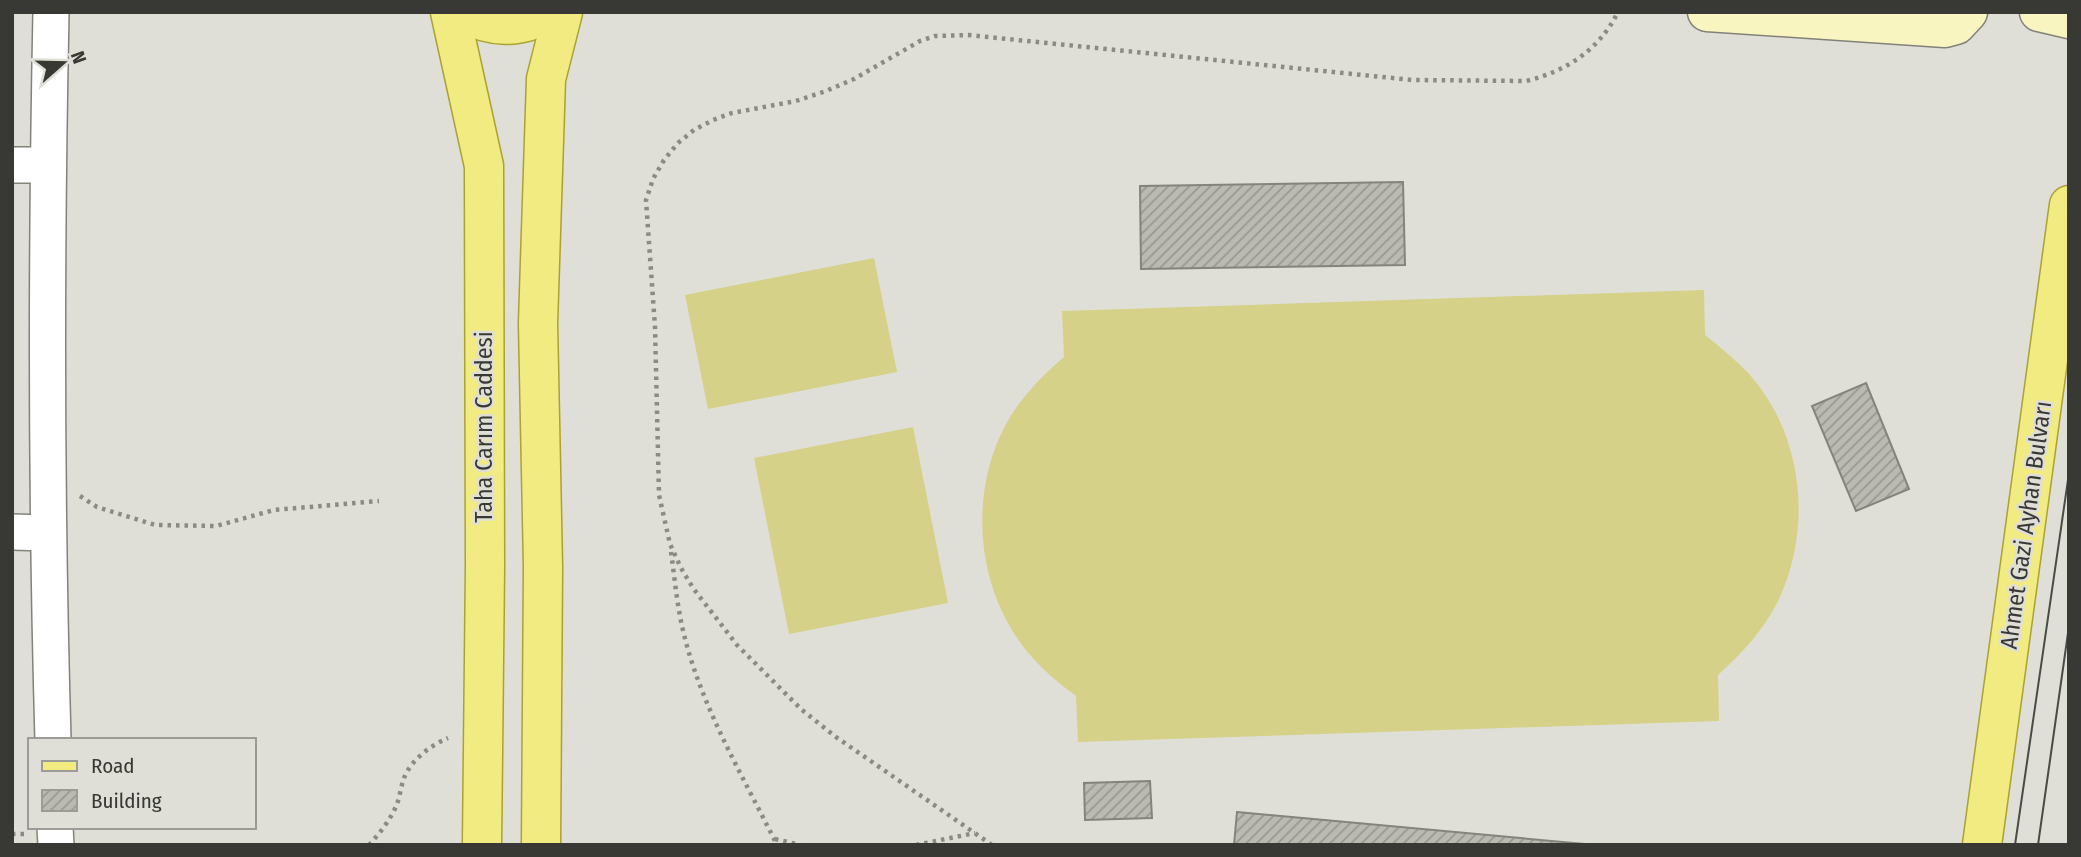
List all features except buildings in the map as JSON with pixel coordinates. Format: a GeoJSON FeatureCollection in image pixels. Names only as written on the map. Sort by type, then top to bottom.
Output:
{"type":"FeatureCollection","features":[{"type":"Feature","properties":{"kind":"main road","name":"Taha Carım Caddesi"},"geometry":{"type":"LineString","coordinates":[[450,12],[484,166],[482,845]]}},
{"type":"Feature","properties":{"kind":"main road"},"geometry":{"type":"LineString","coordinates":[[462,12],[480,21],[499,25],[519,24],[537,19],[548,12]]}},
{"type":"Feature","properties":{"kind":"main road"},"geometry":{"type":"LineString","coordinates":[[541,845],[543,567],[538,309],[547,79],[563,12]]}},
{"type":"Feature","properties":{"kind":"main road","name":"Ahmet Gazi Ayhan Bulvarı"},"geometry":{"type":"LineString","coordinates":[[1982,845],[2069,205]]}},
{"type":"Feature","properties":{"kind":"street"},"geometry":{"type":"LineString","coordinates":[[51,12],[47,533],[53,738]]}},
{"type":"Feature","properties":{"kind":"street"},"geometry":{"type":"LineString","coordinates":[[1707,12],[1956,20]]}},
{"type":"Feature","properties":{"kind":"street"},"geometry":{"type":"LineString","coordinates":[[2039,12],[2069,19]]}},
{"type":"Feature","properties":{"kind":"street"},"geometry":{"type":"LineString","coordinates":[[12,165],[48,165]]}},
{"type":"Feature","properties":{"kind":"street"},"geometry":{"type":"LineString","coordinates":[[12,532],[47,533]]}},
{"type":"Feature","properties":{"kind":"path"},"geometry":{"type":"LineString","coordinates":[[800,845],[776,842],[724,741],[696,670],[680,617],[670,544],[659,495],[655,327],[646,200],[653,179],[678,143],[694,130],[732,113],[764,109],[826,91],[920,41],[935,36],[968,36],[1412,80],[1526,81],[1545,76],[1578,60],[1596,45],[1618,12]]}},
{"type":"Feature","properties":{"kind":"path"},"geometry":{"type":"LineString","coordinates":[[47,473],[97,507],[155,525],[216,526],[274,510],[379,501]]}},
{"type":"Feature","properties":{"kind":"path"},"geometry":{"type":"LineString","coordinates":[[670,544],[693,588],[737,645],[770,681],[836,737],[992,845]]}},
{"type":"Feature","properties":{"kind":"path"},"geometry":{"type":"LineString","coordinates":[[369,845],[380,834],[396,806],[405,775],[419,757],[438,742],[460,733],[483,731]]}},
{"type":"Feature","properties":{"kind":"path"},"geometry":{"type":"LineString","coordinates":[[916,845],[976,833]]}},
{"type":"Feature","properties":{"kind":"shaded area"},"geometry":{"type":"Polygon","coordinates":[[[874,258],[897,372],[708,409],[685,295],[874,258]]]}},
{"type":"Feature","properties":{"kind":"shaded area"},"geometry":{"type":"Polygon","coordinates":[[[1704,290],[1705,335],[1749,374],[1768,399],[1782,426],[1792,455],[1797,486],[1798,517],[1788,577],[1764,625],[1718,675],[1719,721],[1078,742],[1076,696],[1032,657],[1013,633],[999,605],[989,576],[984,546],[982,515],[985,484],[993,454],[1017,406],[1064,357],[1062,311],[1704,290]]]}},
{"type":"Feature","properties":{"kind":"shaded area"},"geometry":{"type":"Polygon","coordinates":[[[913,427],[948,603],[789,634],[754,458],[913,427]]]}},
{"type":"Feature","properties":{"kind":"tram line"},"geometry":{"type":"LineString","coordinates":[[2015,845],[2069,473]]}},
{"type":"Feature","properties":{"kind":"tram line"},"geometry":{"type":"LineString","coordinates":[[2038,845],[2069,626]]}}]}
